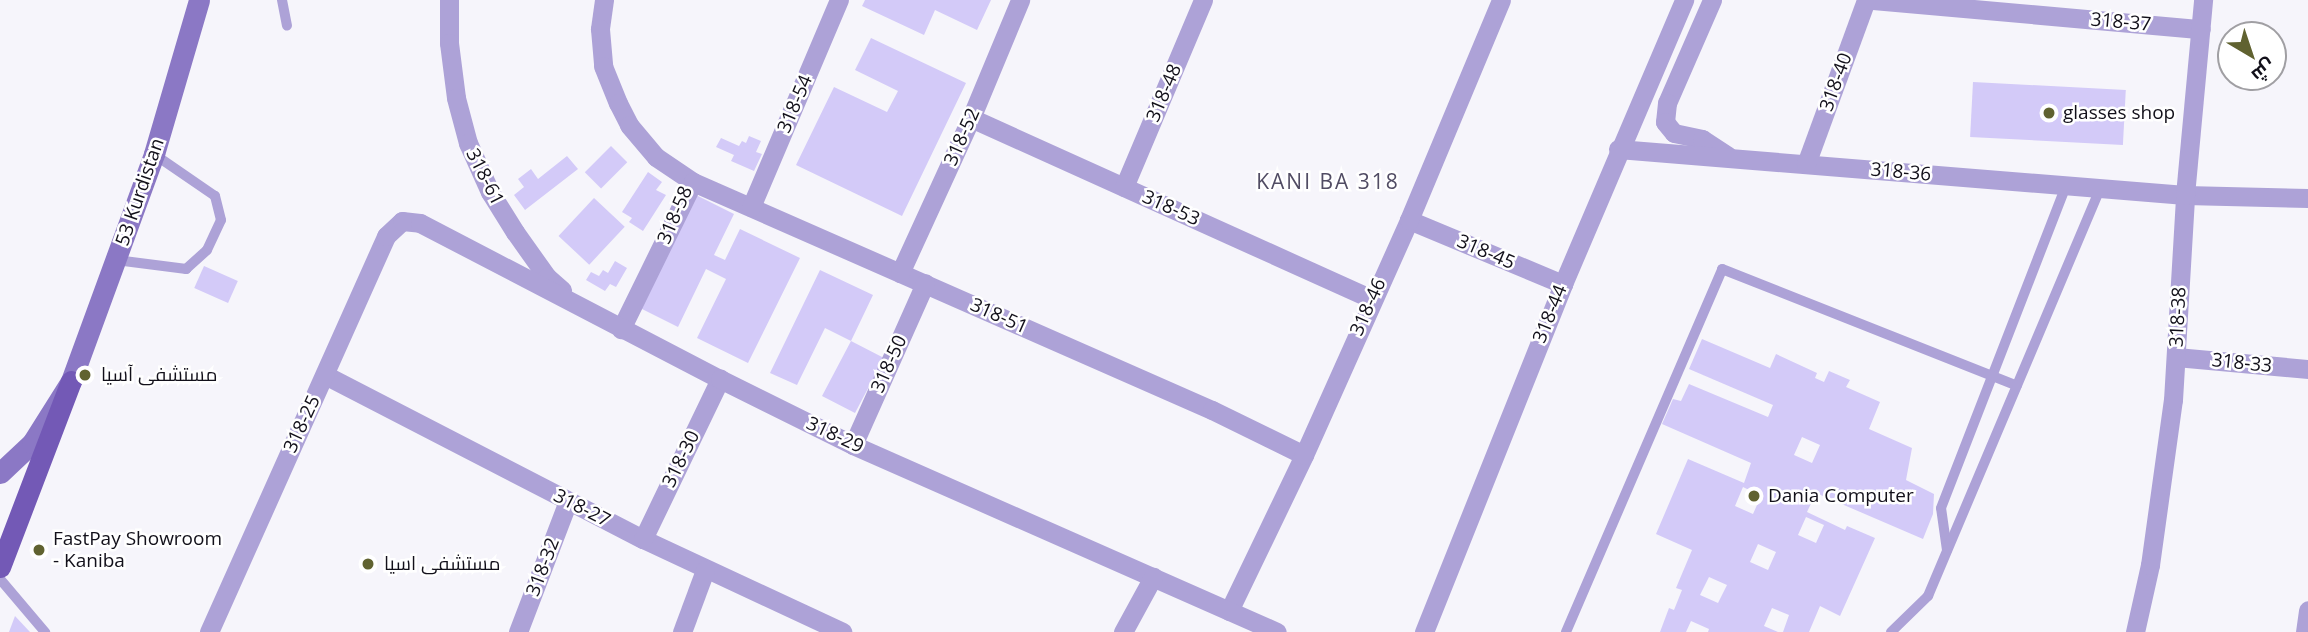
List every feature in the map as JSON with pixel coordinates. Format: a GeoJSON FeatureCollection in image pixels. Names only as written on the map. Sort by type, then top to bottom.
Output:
{"type":"FeatureCollection","features":[{"type":"Feature","properties":{"kind":"main road","name":"53 Kurdistan"},"geometry":{"type":"LineString","coordinates":[[0,473],[32,443],[71,381],[154,155],[200,0]]}},
{"type":"Feature","properties":{"kind":"main road","name":"53 Kurdistan"},"geometry":{"type":"LineString","coordinates":[[0,454],[71,381]]}},
{"type":"Feature","properties":{"kind":"main road"},"geometry":{"type":"LineString","coordinates":[[0,567],[71,381]]}},
{"type":"Feature","properties":{"kind":"street","name":"318-61"},"geometry":{"type":"LineString","coordinates":[[449,0],[449,43],[456,98],[461,122],[477,167],[502,212],[547,277],[598,317]]}},
{"type":"Feature","properties":{"kind":"street","name":"318-58"},"geometry":{"type":"LineString","coordinates":[[604,0],[600,29],[603,66],[618,103],[629,125],[656,157],[693,182],[621,329]]}},
{"type":"Feature","properties":{"kind":"street","name":"318-54"},"geometry":{"type":"LineString","coordinates":[[751,207],[839,0]]}},
{"type":"Feature","properties":{"kind":"street","name":"318-52"},"geometry":{"type":"LineString","coordinates":[[900,273],[971,118],[1020,0]]}},
{"type":"Feature","properties":{"kind":"street","name":"318-48"},"geometry":{"type":"LineString","coordinates":[[1124,187],[1203,0]]}},
{"type":"Feature","properties":{"kind":"street","name":"318-46"},"geometry":{"type":"LineString","coordinates":[[1229,611],[1304,455],[1371,299],[1409,220],[1501,0]]}},
{"type":"Feature","properties":{"kind":"street","name":"318-44"},"geometry":{"type":"LineString","coordinates":[[1423,632],[1618,149],[1684,0]]}},
{"type":"Feature","properties":{"kind":"street"},"geometry":{"type":"LineString","coordinates":[[1713,0],[1667,103],[1665,121],[1674,133],[1702,139],[1732,159]]}},
{"type":"Feature","properties":{"kind":"street","name":"318-40"},"geometry":{"type":"LineString","coordinates":[[1807,164],[1866,0]]}},
{"type":"Feature","properties":{"kind":"street","name":"318-37"},"geometry":{"type":"LineString","coordinates":[[1873,0],[2201,29]]}},
{"type":"Feature","properties":{"kind":"street","name":"318-38"},"geometry":{"type":"LineString","coordinates":[[2135,632],[2150,565],[2176,357],[2185,195],[2203,0]]}},
{"type":"Feature","properties":{"kind":"street","name":"318-53"},"geometry":{"type":"LineString","coordinates":[[971,118],[1371,299]]}},
{"type":"Feature","properties":{"kind":"street","name":"318-36"},"geometry":{"type":"LineString","coordinates":[[1618,149],[2100,189],[2185,195],[2308,198]]}},
{"type":"Feature","properties":{"kind":"street","name":"318-51"},"geometry":{"type":"LineString","coordinates":[[693,182],[1212,410],[1304,455]]}},
{"type":"Feature","properties":{"kind":"street","name":"318-45"},"geometry":{"type":"LineString","coordinates":[[1409,220],[1563,284]]}},
{"type":"Feature","properties":{"kind":"street","name":"318-29"},"geometry":{"type":"LineString","coordinates":[[402,221],[420,223],[621,329],[853,445],[1277,632]]}},
{"type":"Feature","properties":{"kind":"street","name":"318-25"},"geometry":{"type":"LineString","coordinates":[[209,632],[386,236],[402,221]]}},
{"type":"Feature","properties":{"kind":"street","name":"318-50"},"geometry":{"type":"LineString","coordinates":[[853,445],[925,284]]}},
{"type":"Feature","properties":{"kind":"street","name":"318-33"},"geometry":{"type":"LineString","coordinates":[[2176,357],[2308,369]]}},
{"type":"Feature","properties":{"kind":"street","name":"318-27"},"geometry":{"type":"LineString","coordinates":[[325,375],[705,570],[842,632]]}},
{"type":"Feature","properties":{"kind":"street","name":"318-30"},"geometry":{"type":"LineString","coordinates":[[643,539],[720,379]]}},
{"type":"Feature","properties":{"kind":"street","name":"318-32"},"geometry":{"type":"LineString","coordinates":[[518,632],[568,501]]}},
{"type":"Feature","properties":{"kind":"street"},"geometry":{"type":"LineString","coordinates":[[682,632],[705,570]]}},
{"type":"Feature","properties":{"kind":"street"},"geometry":{"type":"LineString","coordinates":[[1124,632],[1153,577]]}},
{"type":"Feature","properties":{"kind":"street"},"geometry":{"type":"LineString","coordinates":[[2305,632],[2308,610]]}},
{"type":"Feature","properties":{"kind":"lane"},"geometry":{"type":"LineString","coordinates":[[282,0],[286,26]]}},
{"type":"Feature","properties":{"kind":"lane"},"geometry":{"type":"LineString","coordinates":[[116,260],[186,269],[207,250],[220,220],[215,196],[154,155]]}},
{"type":"Feature","properties":{"kind":"lane"},"geometry":{"type":"LineString","coordinates":[[1948,550],[1941,508],[2066,186]]}},
{"type":"Feature","properties":{"kind":"lane"},"geometry":{"type":"LineString","coordinates":[[1891,632],[1928,596],[2100,189]]}},
{"type":"Feature","properties":{"kind":"lane"},"geometry":{"type":"LineString","coordinates":[[1566,632],[1722,269],[2017,386]]}},
{"type":"Feature","properties":{"kind":"lane"},"geometry":{"type":"LineString","coordinates":[[0,579],[45,632]]}},
{"type":"Feature","properties":{"kind":"building"},"geometry":{"type":"Polygon","coordinates":[[[865,0],[991,0],[977,30],[935,10],[924,35],[862,6],[865,0]]]}},
{"type":"Feature","properties":{"kind":"building"},"geometry":{"type":"Polygon","coordinates":[[[871,38],[966,83],[902,216],[796,165],[834,87],[887,112],[898,91],[855,70],[871,38]]]}},
{"type":"Feature","properties":{"kind":"building","name":"glasses shop"},"geometry":{"type":"Polygon","coordinates":[[[1973,82],[2126,90],[2123,145],[1970,137],[1973,82]]]}},
{"type":"Feature","properties":{"kind":"building"},"geometry":{"type":"Polygon","coordinates":[[[749,136],[761,141],[756,152],[762,154],[754,171],[731,161],[734,155],[716,147],[721,138],[739,146],[742,141],[746,143],[749,136]]]}},
{"type":"Feature","properties":{"kind":"building"},"geometry":{"type":"Polygon","coordinates":[[[611,146],[627,162],[601,188],[585,172],[611,146]]]}},
{"type":"Feature","properties":{"kind":"building"},"geometry":{"type":"Polygon","coordinates":[[[567,156],[578,169],[525,210],[514,195],[524,187],[518,179],[531,169],[538,179],[567,156]]]}},
{"type":"Feature","properties":{"kind":"building"},"geometry":{"type":"Polygon","coordinates":[[[648,172],[662,182],[656,190],[666,195],[643,231],[629,222],[632,218],[622,212],[648,172]]]}},
{"type":"Feature","properties":{"kind":"building"},"geometry":{"type":"Polygon","coordinates":[[[696,195],[734,214],[714,255],[725,260],[740,229],[800,258],[748,363],[697,338],[726,279],[706,269],[678,327],[640,308],[696,195]]]}},
{"type":"Feature","properties":{"kind":"building"},"geometry":{"type":"Polygon","coordinates":[[[594,198],[625,227],[589,265],[559,236],[594,198]]]}},
{"type":"Feature","properties":{"kind":"building"},"geometry":{"type":"Polygon","coordinates":[[[615,261],[627,268],[616,287],[610,284],[605,291],[586,280],[591,272],[599,276],[603,270],[608,273],[615,261]]]}},
{"type":"Feature","properties":{"kind":"building"},"geometry":{"type":"Polygon","coordinates":[[[204,266],[238,281],[228,303],[194,288],[204,266]]]}},
{"type":"Feature","properties":{"kind":"building"},"geometry":{"type":"Polygon","coordinates":[[[820,270],[873,295],[851,341],[825,328],[797,385],[770,373],[820,270]]]}},
{"type":"Feature","properties":{"kind":"building"},"geometry":{"type":"Polygon","coordinates":[[[1702,339],[1770,368],[1776,354],[1817,373],[1815,378],[1824,382],[1829,371],[1850,380],[1846,387],[1880,402],[1869,429],[1912,448],[1906,480],[1934,494],[1933,514],[1923,539],[1816,493],[1807,512],[1845,530],[1847,526],[1875,538],[1840,616],[1820,606],[1809,632],[1783,632],[1789,615],[1772,608],[1764,626],[1778,632],[1708,632],[1709,629],[1691,621],[1686,632],[1660,632],[1669,608],[1674,610],[1682,590],[1676,588],[1692,550],[1656,534],[1688,459],[1744,483],[1751,463],[1662,424],[1673,399],[1681,401],[1689,384],[1768,417],[1773,405],[1689,369],[1702,339]],[[1802,437],[1794,455],[1812,463],[1820,445],[1802,437]],[[1743,487],[1735,506],[1753,514],[1761,496],[1743,487]],[[1806,517],[1798,535],[1816,543],[1824,525],[1806,517]],[[1758,544],[1750,562],[1768,570],[1776,552],[1758,544]],[[1709,577],[1700,595],[1718,603],[1727,585],[1709,577]]]}},
{"type":"Feature","properties":{"kind":"building"},"geometry":{"type":"Polygon","coordinates":[[[851,341],[884,358],[855,413],[822,396],[851,341]]]}},
{"type":"Feature","properties":{"kind":"building"},"geometry":{"type":"Polygon","coordinates":[[[15,616],[30,632],[9,632],[15,616]]]}},
{"type":"Feature","properties":{"kind":"place","name":"glasses shop"},"geometry":{"type":"Point","coordinates":[2049,113]}},
{"type":"Feature","properties":{"kind":"place","name":"مستشفى آسيا"},"geometry":{"type":"Point","coordinates":[85,375]}},
{"type":"Feature","properties":{"kind":"place","name":"Dania Computer"},"geometry":{"type":"Point","coordinates":[1754,496]}},
{"type":"Feature","properties":{"kind":"place","name":"FastPay Showroom - Kaniba"},"geometry":{"type":"Point","coordinates":[39,550]}},
{"type":"Feature","properties":{"kind":"place","name":"مستشفى اسيا"},"geometry":{"type":"Point","coordinates":[368,564]}},
{"type":"Feature","properties":{"kind":"district","name":"KANI BA 318"},"geometry":{"type":"Point","coordinates":[1328,181]}}]}
